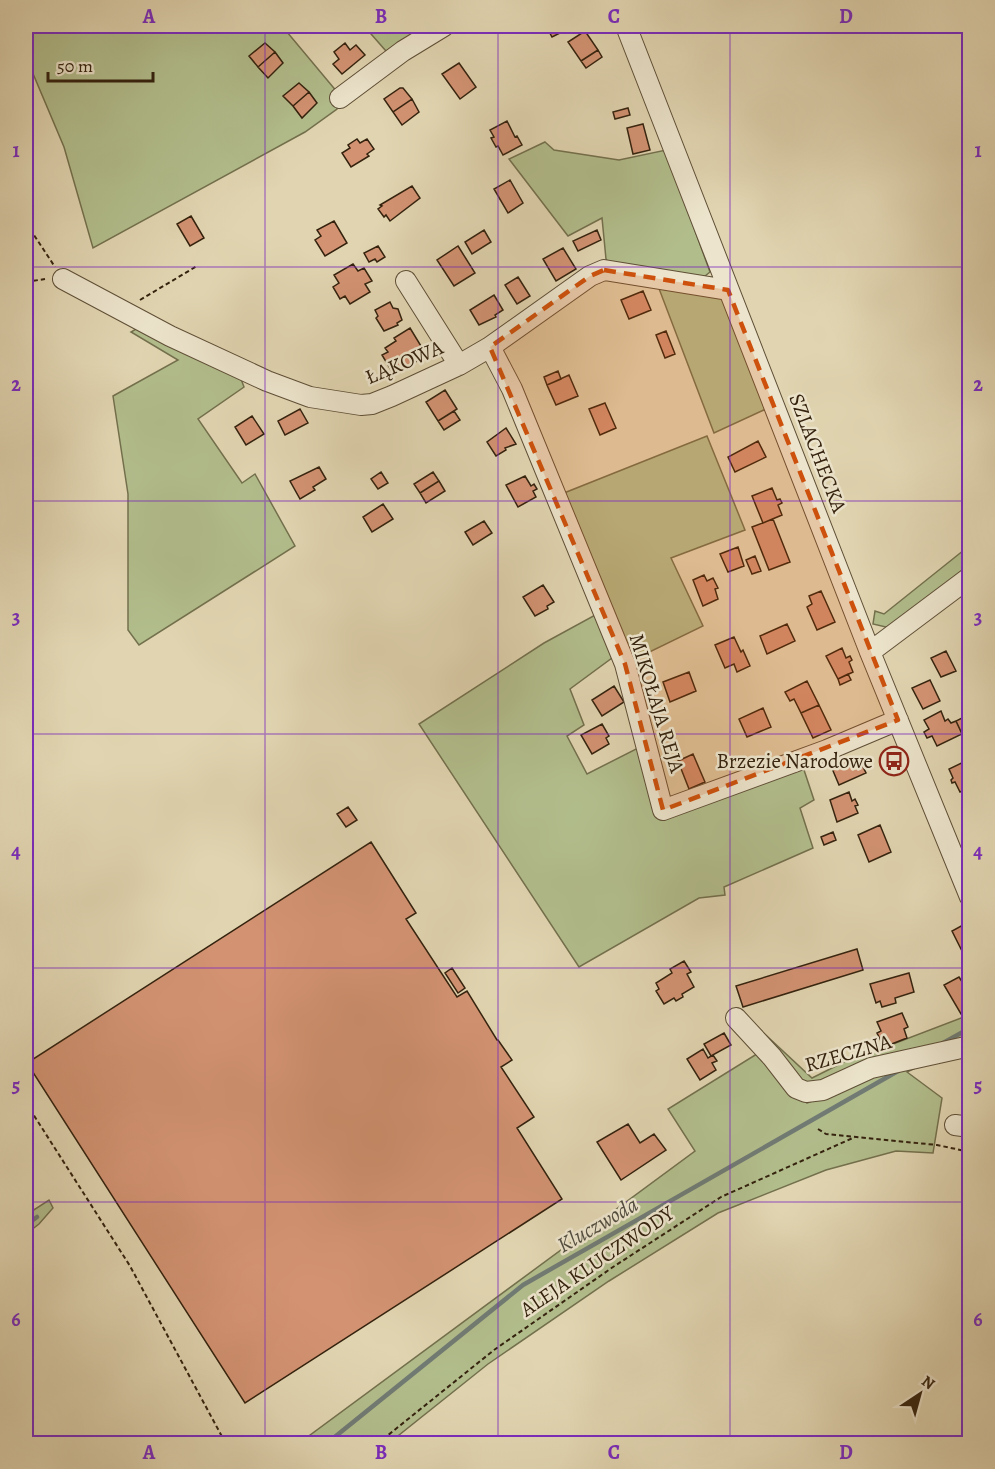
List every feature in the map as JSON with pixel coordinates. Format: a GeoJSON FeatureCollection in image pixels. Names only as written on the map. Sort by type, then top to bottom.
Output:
{"type":"FeatureCollection","features":[{"type":"Feature","properties":{"kind":"street"},"geometry":{"type":"LineString","coordinates":[[340,98],[403,51],[444,26]]}},
{"type":"Feature","properties":{"kind":"street","name":"SZLACHECKA"},"geometry":{"type":"LineString","coordinates":[[626,26],[870,652],[969,897]]}},
{"type":"Feature","properties":{"kind":"street","name":"ŁĄKOWA"},"geometry":{"type":"LineString","coordinates":[[63,279],[170,336],[278,385],[310,397],[353,404],[372,404],[459,365],[489,347],[590,276],[604,270],[728,290]]}},
{"type":"Feature","properties":{"kind":"street"},"geometry":{"type":"LineString","coordinates":[[406,281],[459,365]]}},
{"type":"Feature","properties":{"kind":"street","name":"MIKOŁAJA REJA"},"geometry":{"type":"LineString","coordinates":[[489,347],[512,389],[625,664],[663,810],[827,750],[898,720]]}},
{"type":"Feature","properties":{"kind":"street"},"geometry":{"type":"LineString","coordinates":[[870,652],[969,577]]}},
{"type":"Feature","properties":{"kind":"street","name":"RZECZNA"},"geometry":{"type":"LineString","coordinates":[[736,1018],[796,1088],[806,1092],[823,1090],[871,1068],[969,1046]]}},
{"type":"Feature","properties":{"kind":"path"},"geometry":{"type":"LineString","coordinates":[[26,223],[63,279],[26,282]]}},
{"type":"Feature","properties":{"kind":"path"},"geometry":{"type":"LineString","coordinates":[[121,311],[197,267]]}},
{"type":"Feature","properties":{"kind":"path"},"geometry":{"type":"LineString","coordinates":[[26,1103],[130,1266],[226,1443]]}},
{"type":"Feature","properties":{"kind":"path"},"geometry":{"type":"LineString","coordinates":[[819,1129],[826,1134],[937,1145],[969,1152]]}},
{"type":"Feature","properties":{"kind":"path","name":"ALEJA KLUCZWODY"},"geometry":{"type":"LineString","coordinates":[[377,1443],[494,1350],[613,1267],[711,1203],[855,1137]]}},
{"type":"Feature","properties":{"kind":"highlighted area"},"geometry":{"type":"Polygon","coordinates":[[[604,270],[728,290],[898,720],[663,810],[625,664],[490,347],[590,276],[604,270]]]}},
{"type":"Feature","properties":{"kind":"green space"},"geometry":{"type":"Polygon","coordinates":[[[26,26],[282,26],[338,93],[337,109],[305,132],[93,248],[64,147],[26,57],[26,26]]]}},
{"type":"Feature","properties":{"kind":"green space"},"geometry":{"type":"Polygon","coordinates":[[[364,26],[433,26],[386,51],[364,26]]]}},
{"type":"Feature","properties":{"kind":"green space"},"geometry":{"type":"Polygon","coordinates":[[[545,142],[554,150],[619,160],[666,150],[710,272],[700,280],[609,264],[606,259],[602,218],[568,236],[509,159],[545,142]]]}},
{"type":"Feature","properties":{"kind":"green space"},"geometry":{"type":"Polygon","coordinates":[[[658,286],[721,294],[766,409],[714,433],[658,286]]]}},
{"type":"Feature","properties":{"kind":"green space"},"geometry":{"type":"Polygon","coordinates":[[[141,326],[241,379],[244,387],[198,419],[242,483],[255,474],[295,546],[139,645],[128,630],[128,494],[113,396],[178,360],[131,332],[141,326]]]}},
{"type":"Feature","properties":{"kind":"green space"},"geometry":{"type":"Polygon","coordinates":[[[707,436],[745,530],[671,558],[703,626],[631,661],[559,495],[707,436]]]}},
{"type":"Feature","properties":{"kind":"green space"},"geometry":{"type":"Polygon","coordinates":[[[969,546],[969,565],[890,628],[873,624],[875,611],[884,614],[969,546]]]}},
{"type":"Feature","properties":{"kind":"green space"},"geometry":{"type":"Polygon","coordinates":[[[597,614],[616,655],[570,689],[584,725],[567,736],[587,774],[640,747],[661,813],[802,764],[814,800],[800,808],[813,848],[724,887],[725,895],[699,898],[579,967],[419,724],[544,643],[597,614]]]}},
{"type":"Feature","properties":{"kind":"green space"},"geometry":{"type":"Polygon","coordinates":[[[741,1012],[812,1078],[866,1051],[867,1054],[969,1015],[969,1040],[813,1086],[796,1078],[741,1012]]]}},
{"type":"Feature","properties":{"kind":"green space"},"geometry":{"type":"Polygon","coordinates":[[[760,1052],[807,1103],[886,1070],[930,1061],[907,1072],[942,1098],[933,1153],[896,1151],[826,1170],[718,1213],[609,1281],[488,1364],[389,1443],[298,1444],[695,1151],[668,1109],[760,1052]]]}},
{"type":"Feature","properties":{"kind":"green space"},"geometry":{"type":"Polygon","coordinates":[[[49,1200],[53,1208],[39,1224],[26,1234],[26,1215],[49,1200]]]}},
{"type":"Feature","properties":{"kind":"building"},"geometry":{"type":"Polygon","coordinates":[[[546,26],[571,26],[572,27],[552,37],[546,26]]]}},
{"type":"Feature","properties":{"kind":"building"},"geometry":{"type":"Polygon","coordinates":[[[585,31],[598,50],[581,61],[568,42],[585,31]]]}},
{"type":"Feature","properties":{"kind":"building"},"geometry":{"type":"Polygon","coordinates":[[[265,43],[275,52],[258,67],[249,56],[265,43]]]}},
{"type":"Feature","properties":{"kind":"building"},"geometry":{"type":"Polygon","coordinates":[[[345,43],[350,50],[356,45],[365,55],[342,74],[333,64],[339,59],[334,52],[345,43]]]}},
{"type":"Feature","properties":{"kind":"building"},"geometry":{"type":"Polygon","coordinates":[[[598,50],[602,57],[586,68],[581,61],[598,50]]]}},
{"type":"Feature","properties":{"kind":"building"},"geometry":{"type":"Polygon","coordinates":[[[275,52],[283,63],[268,78],[258,67],[275,52]]]}},
{"type":"Feature","properties":{"kind":"building"},"geometry":{"type":"Polygon","coordinates":[[[459,63],[476,87],[460,99],[442,74],[459,63]]]}},
{"type":"Feature","properties":{"kind":"building"},"geometry":{"type":"Polygon","coordinates":[[[299,83],[309,92],[293,106],[283,96],[299,83]]]}},
{"type":"Feature","properties":{"kind":"building"},"geometry":{"type":"Polygon","coordinates":[[[403,88],[412,99],[393,112],[384,99],[403,88]]]}},
{"type":"Feature","properties":{"kind":"building"},"geometry":{"type":"Polygon","coordinates":[[[309,92],[317,103],[302,118],[293,106],[309,92]]]}},
{"type":"Feature","properties":{"kind":"building"},"geometry":{"type":"Polygon","coordinates":[[[412,99],[419,112],[402,125],[393,112],[412,99]]]}},
{"type":"Feature","properties":{"kind":"building"},"geometry":{"type":"Polygon","coordinates":[[[628,108],[630,115],[615,119],[613,112],[628,108]]]}},
{"type":"Feature","properties":{"kind":"building"},"geometry":{"type":"Polygon","coordinates":[[[507,121],[522,145],[503,155],[491,138],[494,137],[490,130],[507,121]]]}},
{"type":"Feature","properties":{"kind":"building"},"geometry":{"type":"Polygon","coordinates":[[[643,124],[650,150],[633,154],[627,128],[643,124]]]}},
{"type":"Feature","properties":{"kind":"building"},"geometry":{"type":"Polygon","coordinates":[[[357,139],[360,143],[367,139],[374,149],[367,154],[369,156],[351,167],[342,153],[350,148],[348,145],[357,139]]]}},
{"type":"Feature","properties":{"kind":"building"},"geometry":{"type":"Polygon","coordinates":[[[510,180],[523,203],[508,213],[494,189],[510,180]]]}},
{"type":"Feature","properties":{"kind":"building"},"geometry":{"type":"Polygon","coordinates":[[[412,186],[420,198],[390,221],[386,215],[384,217],[378,209],[382,206],[380,205],[412,186]]]}},
{"type":"Feature","properties":{"kind":"building"},"geometry":{"type":"Polygon","coordinates":[[[191,216],[204,238],[190,246],[177,224],[191,216]]]}},
{"type":"Feature","properties":{"kind":"building"},"geometry":{"type":"Polygon","coordinates":[[[334,221],[347,243],[325,256],[315,240],[321,236],[317,230],[334,221]]]}},
{"type":"Feature","properties":{"kind":"building"},"geometry":{"type":"Polygon","coordinates":[[[484,230],[491,242],[472,254],[465,242],[484,230]]]}},
{"type":"Feature","properties":{"kind":"building"},"geometry":{"type":"Polygon","coordinates":[[[597,230],[601,240],[578,251],[573,241],[597,230]]]}},
{"type":"Feature","properties":{"kind":"building"},"geometry":{"type":"Polygon","coordinates":[[[378,246],[385,257],[377,262],[375,259],[369,262],[364,253],[378,246]]]}},
{"type":"Feature","properties":{"kind":"building"},"geometry":{"type":"Polygon","coordinates":[[[458,246],[475,273],[454,286],[437,260],[458,246]]]}},
{"type":"Feature","properties":{"kind":"building"},"geometry":{"type":"Polygon","coordinates":[[[563,248],[576,269],[556,281],[543,259],[563,248]]]}},
{"type":"Feature","properties":{"kind":"building"},"geometry":{"type":"Polygon","coordinates":[[[353,264],[358,271],[364,268],[372,281],[365,284],[370,292],[350,304],[345,296],[340,299],[333,287],[339,283],[334,275],[353,264]]]}},
{"type":"Feature","properties":{"kind":"building"},"geometry":{"type":"Polygon","coordinates":[[[518,277],[530,296],[517,304],[505,285],[518,277]]]}},
{"type":"Feature","properties":{"kind":"building"},"geometry":{"type":"Polygon","coordinates":[[[643,291],[651,310],[629,319],[621,300],[643,291]]]}},
{"type":"Feature","properties":{"kind":"building"},"geometry":{"type":"Polygon","coordinates":[[[494,295],[503,310],[495,315],[496,317],[479,325],[470,310],[494,295]]]}},
{"type":"Feature","properties":{"kind":"building"},"geometry":{"type":"Polygon","coordinates":[[[390,302],[393,308],[398,309],[402,320],[397,323],[398,325],[384,331],[376,318],[378,316],[375,310],[390,302]]]}},
{"type":"Feature","properties":{"kind":"building"},"geometry":{"type":"Polygon","coordinates":[[[410,328],[424,351],[414,357],[417,361],[394,375],[382,355],[388,352],[385,348],[396,341],[394,338],[410,328]]]}},
{"type":"Feature","properties":{"kind":"building"},"geometry":{"type":"Polygon","coordinates":[[[666,331],[675,354],[665,358],[656,335],[666,331]]]}},
{"type":"Feature","properties":{"kind":"building"},"geometry":{"type":"Polygon","coordinates":[[[558,371],[561,379],[547,385],[544,377],[558,371]]]}},
{"type":"Feature","properties":{"kind":"building"},"geometry":{"type":"Polygon","coordinates":[[[569,375],[578,396],[556,405],[547,385],[569,375]]]}},
{"type":"Feature","properties":{"kind":"building"},"geometry":{"type":"Polygon","coordinates":[[[445,390],[457,409],[438,421],[426,402],[445,390]]]}},
{"type":"Feature","properties":{"kind":"building"},"geometry":{"type":"Polygon","coordinates":[[[605,403],[616,428],[600,435],[589,409],[605,403]]]}},
{"type":"Feature","properties":{"kind":"building"},"geometry":{"type":"Polygon","coordinates":[[[300,409],[308,423],[285,435],[278,421],[300,409]]]}},
{"type":"Feature","properties":{"kind":"building"},"geometry":{"type":"Polygon","coordinates":[[[454,411],[460,420],[444,430],[438,421],[454,411]]]}},
{"type":"Feature","properties":{"kind":"building"},"geometry":{"type":"Polygon","coordinates":[[[252,416],[264,434],[246,445],[235,427],[252,416]]]}},
{"type":"Feature","properties":{"kind":"building"},"geometry":{"type":"Polygon","coordinates":[[[506,428],[516,444],[505,448],[506,450],[496,456],[487,442],[506,428]]]}},
{"type":"Feature","properties":{"kind":"building"},"geometry":{"type":"Polygon","coordinates":[[[758,441],[766,457],[735,472],[728,457],[758,441]]]}},
{"type":"Feature","properties":{"kind":"building"},"geometry":{"type":"Polygon","coordinates":[[[319,467],[326,479],[313,487],[315,490],[300,499],[290,481],[319,467]]]}},
{"type":"Feature","properties":{"kind":"building"},"geometry":{"type":"Polygon","coordinates":[[[381,472],[388,483],[378,489],[371,479],[381,472]]]}},
{"type":"Feature","properties":{"kind":"building"},"geometry":{"type":"Polygon","coordinates":[[[433,472],[439,481],[420,493],[414,484],[433,472]]]}},
{"type":"Feature","properties":{"kind":"building"},"geometry":{"type":"Polygon","coordinates":[[[525,476],[531,486],[534,484],[537,489],[533,491],[536,497],[518,507],[506,485],[525,476]]]}},
{"type":"Feature","properties":{"kind":"building"},"geometry":{"type":"Polygon","coordinates":[[[439,481],[445,491],[426,503],[420,493],[439,481]]]}},
{"type":"Feature","properties":{"kind":"building"},"geometry":{"type":"Polygon","coordinates":[[[772,488],[777,500],[780,499],[782,503],[778,505],[782,515],[763,523],[752,496],[772,488]]]}},
{"type":"Feature","properties":{"kind":"building"},"geometry":{"type":"Polygon","coordinates":[[[383,504],[393,519],[372,532],[363,517],[383,504]]]}},
{"type":"Feature","properties":{"kind":"building"},"geometry":{"type":"Polygon","coordinates":[[[773,519],[790,562],[769,570],[752,527],[773,519]]]}},
{"type":"Feature","properties":{"kind":"building"},"geometry":{"type":"Polygon","coordinates":[[[484,521],[492,533],[473,545],[465,532],[484,521]]]}},
{"type":"Feature","properties":{"kind":"building"},"geometry":{"type":"Polygon","coordinates":[[[738,547],[744,566],[728,572],[720,554],[738,547]]]}},
{"type":"Feature","properties":{"kind":"building"},"geometry":{"type":"Polygon","coordinates":[[[755,556],[761,571],[752,574],[746,560],[755,556]]]}},
{"type":"Feature","properties":{"kind":"building"},"geometry":{"type":"Polygon","coordinates":[[[704,575],[707,581],[713,578],[718,588],[715,589],[718,599],[703,606],[693,580],[704,575]]]}},
{"type":"Feature","properties":{"kind":"building"},"geometry":{"type":"Polygon","coordinates":[[[543,585],[554,602],[547,606],[548,609],[535,616],[523,597],[543,585]]]}},
{"type":"Feature","properties":{"kind":"building"},"geometry":{"type":"Polygon","coordinates":[[[821,591],[835,622],[817,630],[807,607],[812,604],[809,596],[821,591]]]}},
{"type":"Feature","properties":{"kind":"building"},"geometry":{"type":"Polygon","coordinates":[[[787,624],[795,641],[767,654],[760,636],[787,624]]]}},
{"type":"Feature","properties":{"kind":"building"},"geometry":{"type":"Polygon","coordinates":[[[734,637],[750,666],[737,672],[734,664],[725,668],[715,645],[734,637]]]}},
{"type":"Feature","properties":{"kind":"building"},"geometry":{"type":"Polygon","coordinates":[[[842,648],[846,658],[850,656],[852,660],[849,662],[853,672],[838,679],[826,656],[842,648]]]}},
{"type":"Feature","properties":{"kind":"building"},"geometry":{"type":"Polygon","coordinates":[[[946,651],[956,671],[941,677],[931,658],[946,651]]]}},
{"type":"Feature","properties":{"kind":"building"},"geometry":{"type":"Polygon","coordinates":[[[689,672],[696,691],[670,702],[663,682],[689,672]]]}},
{"type":"Feature","properties":{"kind":"building"},"geometry":{"type":"Polygon","coordinates":[[[848,674],[851,680],[840,685],[838,679],[848,674]]]}},
{"type":"Feature","properties":{"kind":"building"},"geometry":{"type":"Polygon","coordinates":[[[930,680],[940,701],[923,709],[912,688],[930,680]]]}},
{"type":"Feature","properties":{"kind":"building"},"geometry":{"type":"Polygon","coordinates":[[[807,681],[819,705],[801,713],[794,699],[790,701],[785,692],[807,681]]]}},
{"type":"Feature","properties":{"kind":"building"},"geometry":{"type":"Polygon","coordinates":[[[614,686],[624,702],[602,716],[592,700],[614,686]]]}},
{"type":"Feature","properties":{"kind":"building"},"geometry":{"type":"Polygon","coordinates":[[[819,705],[831,730],[813,738],[801,713],[819,705]]]}},
{"type":"Feature","properties":{"kind":"building"},"geometry":{"type":"Polygon","coordinates":[[[763,708],[771,727],[747,737],[739,719],[763,708]]]}},
{"type":"Feature","properties":{"kind":"building"},"geometry":{"type":"Polygon","coordinates":[[[941,711],[945,721],[948,719],[951,723],[956,721],[962,734],[937,746],[932,736],[927,738],[924,732],[929,729],[924,720],[941,711]]]}},
{"type":"Feature","properties":{"kind":"building"},"geometry":{"type":"Polygon","coordinates":[[[970,714],[970,730],[962,734],[956,721],[970,714]]]}},
{"type":"Feature","properties":{"kind":"building"},"geometry":{"type":"Polygon","coordinates":[[[602,724],[609,736],[606,738],[609,744],[592,754],[581,735],[602,724]]]}},
{"type":"Feature","properties":{"kind":"building"},"geometry":{"type":"Polygon","coordinates":[[[693,754],[705,782],[689,789],[678,761],[693,754]]]}},
{"type":"Feature","properties":{"kind":"building"},"geometry":{"type":"Polygon","coordinates":[[[859,759],[866,773],[839,785],[831,766],[847,760],[848,763],[859,759]]]}},
{"type":"Feature","properties":{"kind":"building"},"geometry":{"type":"Polygon","coordinates":[[[970,759],[970,787],[960,792],[955,782],[952,783],[953,778],[949,769],[970,759]]]}},
{"type":"Feature","properties":{"kind":"building"},"geometry":{"type":"Polygon","coordinates":[[[849,792],[852,801],[855,799],[858,805],[855,806],[858,813],[837,822],[830,800],[849,792]]]}},
{"type":"Feature","properties":{"kind":"building"},"geometry":{"type":"Polygon","coordinates":[[[348,807],[357,820],[346,827],[337,814],[348,807]]]}},
{"type":"Feature","properties":{"kind":"building"},"geometry":{"type":"Polygon","coordinates":[[[880,825],[891,852],[869,862],[858,835],[880,825]]]}},
{"type":"Feature","properties":{"kind":"building"},"geometry":{"type":"Polygon","coordinates":[[[833,832],[836,840],[824,845],[821,837],[833,832]]]}},
{"type":"Feature","properties":{"kind":"building"},"geometry":{"type":"Polygon","coordinates":[[[371,842],[416,913],[406,919],[457,997],[467,991],[512,1060],[501,1067],[534,1117],[517,1128],[562,1199],[245,1403],[27,1063],[371,842]]]}},
{"type":"Feature","properties":{"kind":"building"},"geometry":{"type":"Polygon","coordinates":[[[963,925],[970,937],[970,947],[962,951],[952,931],[963,925]]]}},
{"type":"Feature","properties":{"kind":"building"},"geometry":{"type":"Polygon","coordinates":[[[857,949],[863,970],[743,1007],[736,986],[857,949]]]}},
{"type":"Feature","properties":{"kind":"building"},"geometry":{"type":"Polygon","coordinates":[[[684,961],[691,972],[687,974],[694,987],[682,994],[683,997],[676,1001],[674,998],[664,1004],[656,991],[659,989],[656,983],[672,973],[670,969],[684,961]]]}},
{"type":"Feature","properties":{"kind":"building"},"geometry":{"type":"Polygon","coordinates":[[[452,968],[465,988],[458,993],[445,973],[452,968]]]}},
{"type":"Feature","properties":{"kind":"building"},"geometry":{"type":"Polygon","coordinates":[[[909,973],[914,992],[895,998],[896,1003],[882,1007],[880,1001],[876,1003],[870,984],[909,973]]]}},
{"type":"Feature","properties":{"kind":"building"},"geometry":{"type":"Polygon","coordinates":[[[959,977],[970,994],[970,1008],[961,1014],[944,985],[959,977]]]}},
{"type":"Feature","properties":{"kind":"building"},"geometry":{"type":"Polygon","coordinates":[[[902,1013],[908,1027],[904,1029],[907,1038],[884,1047],[877,1033],[881,1031],[877,1022],[902,1013]]]}},
{"type":"Feature","properties":{"kind":"building"},"geometry":{"type":"Polygon","coordinates":[[[724,1033],[731,1045],[711,1056],[704,1044],[724,1033]]]}},
{"type":"Feature","properties":{"kind":"building"},"geometry":{"type":"Polygon","coordinates":[[[703,1049],[708,1058],[713,1055],[717,1061],[712,1063],[716,1070],[700,1080],[687,1059],[703,1049]]]}},
{"type":"Feature","properties":{"kind":"building"},"geometry":{"type":"Polygon","coordinates":[[[628,1124],[640,1143],[654,1134],[666,1150],[621,1180],[597,1142],[628,1124]]]}},
{"type":"Feature","properties":{"kind":"waterway","name":"Kluczwoda"},"geometry":{"type":"LineString","coordinates":[[943,1043],[970,1028]]}},
{"type":"Feature","properties":{"kind":"waterway","name":"Kluczwoda"},"geometry":{"type":"LineString","coordinates":[[326,1444],[523,1285],[898,1071]]}},
{"type":"Feature","properties":{"kind":"waterway"},"geometry":{"type":"LineString","coordinates":[[26,1225],[37,1217]]}},
{"type":"Feature","properties":{"kind":"place","name":"Brzezie Narodowe"},"geometry":{"type":"Point","coordinates":[894,761]}}]}
